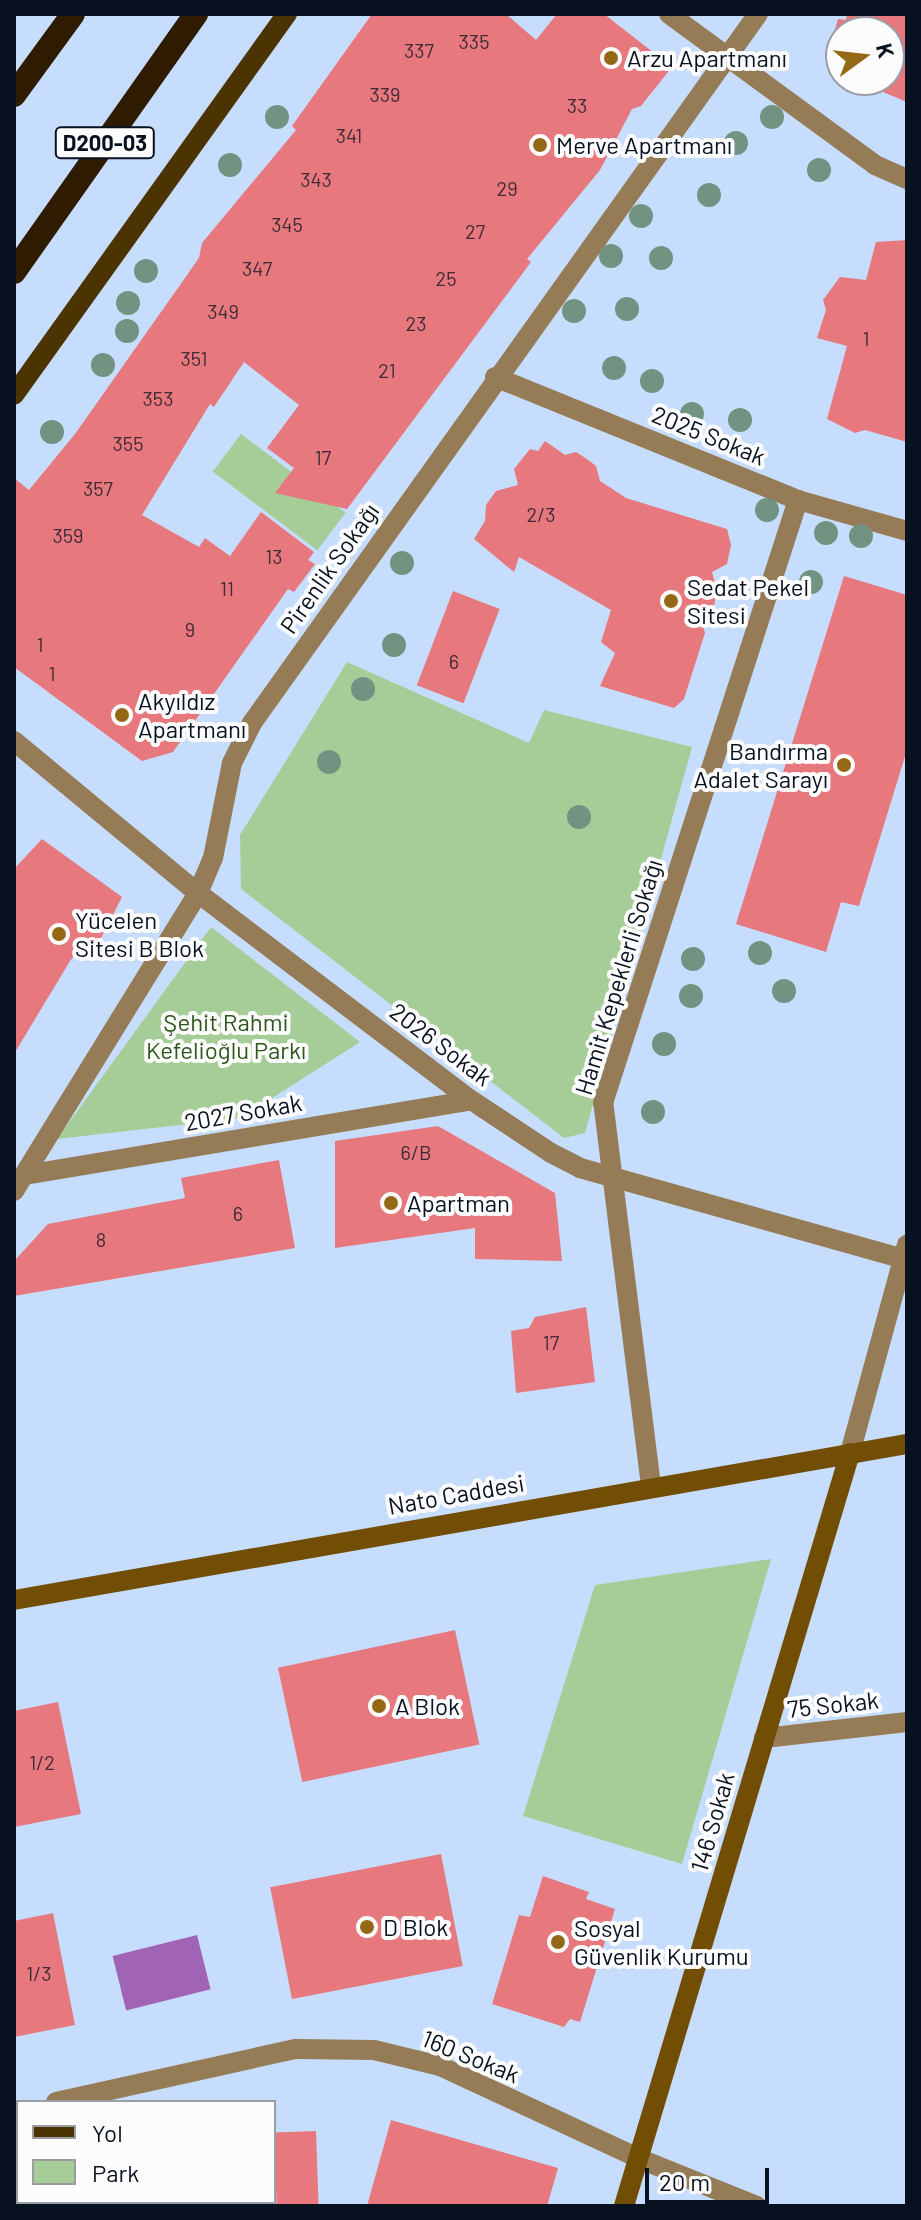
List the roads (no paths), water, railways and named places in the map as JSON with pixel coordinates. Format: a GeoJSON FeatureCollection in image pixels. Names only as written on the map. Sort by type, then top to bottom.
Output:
{"type":"FeatureCollection","features":[{"type":"Feature","properties":{"kind":"highway"},"geometry":{"type":"LineString","coordinates":[[14,95],[73,14]]}},
{"type":"Feature","properties":{"kind":"highway","name":"D200-03"},"geometry":{"type":"LineString","coordinates":[[14,272],[196,14]]}},
{"type":"Feature","properties":{"kind":"main road"},"geometry":{"type":"LineString","coordinates":[[14,395],[287,14]]}},
{"type":"Feature","properties":{"kind":"main road","name":"Nato Caddesi"},"geometry":{"type":"LineString","coordinates":[[14,1600],[651,1486],[907,1444]]}},
{"type":"Feature","properties":{"kind":"main road","name":"146 Sokak"},"geometry":{"type":"LineString","coordinates":[[624,2206],[850,1453]]}},
{"type":"Feature","properties":{"kind":"street"},"geometry":{"type":"LineString","coordinates":[[669,14],[875,165],[907,179]]}},
{"type":"Feature","properties":{"kind":"street","name":"Pirenlik Sokağı"},"geometry":{"type":"LineString","coordinates":[[19,1183],[198,893],[213,858],[232,763],[252,723],[495,377],[758,14]]}},
{"type":"Feature","properties":{"kind":"street","name":"2025 Sokak"},"geometry":{"type":"LineString","coordinates":[[495,377],[798,500],[907,531]]}},
{"type":"Feature","properties":{"kind":"street","name":"Hamit Kepeklerli Sokağı"},"geometry":{"type":"LineString","coordinates":[[651,1486],[603,1103],[798,500]]}},
{"type":"Feature","properties":{"kind":"street","name":"2026 Sokak"},"geometry":{"type":"LineString","coordinates":[[14,741],[198,893],[471,1100],[551,1153],[580,1168],[906,1252]]}},
{"type":"Feature","properties":{"kind":"street","name":"2027 Sokak"},"geometry":{"type":"LineString","coordinates":[[19,1183],[471,1100]]}},
{"type":"Feature","properties":{"kind":"street"},"geometry":{"type":"LineString","coordinates":[[850,1453],[906,1252]]}},
{"type":"Feature","properties":{"kind":"street","name":"75 Sokak"},"geometry":{"type":"LineString","coordinates":[[764,1738],[907,1722]]}},
{"type":"Feature","properties":{"kind":"street","name":"160 Sokak"},"geometry":{"type":"LineString","coordinates":[[65,2100],[296,2049],[374,2050],[440,2066],[640,2159],[757,2206]]}},
{"type":"Feature","properties":{"kind":"place","name":"Arzu Apartmanı"},"geometry":{"type":"Point","coordinates":[611,58]}},
{"type":"Feature","properties":{"kind":"place","name":"Merve Apartmanı"},"geometry":{"type":"Point","coordinates":[540,145]}},
{"type":"Feature","properties":{"kind":"place","name":"Sedat Pekel Sitesi"},"geometry":{"type":"Point","coordinates":[671,601]}},
{"type":"Feature","properties":{"kind":"place","name":"Akyıldız Apartmanı"},"geometry":{"type":"Point","coordinates":[122,715]}},
{"type":"Feature","properties":{"kind":"place","name":"Bandırma Adalet Sarayı"},"geometry":{"type":"Point","coordinates":[844,765]}},
{"type":"Feature","properties":{"kind":"place","name":"Yücelen Sitesi B Blok"},"geometry":{"type":"Point","coordinates":[59,934]}},
{"type":"Feature","properties":{"kind":"place","name":"Apartman"},"geometry":{"type":"Point","coordinates":[391,1203]}},
{"type":"Feature","properties":{"kind":"place","name":"A Blok"},"geometry":{"type":"Point","coordinates":[379,1706]}},
{"type":"Feature","properties":{"kind":"place","name":"D Blok"},"geometry":{"type":"Point","coordinates":[367,1927]}},
{"type":"Feature","properties":{"kind":"place","name":"Sosyal Güvenlik Kurumu"},"geometry":{"type":"Point","coordinates":[558,1942]}},
{"type":"Feature","properties":{"kind":"park label","name":"Şehit Rahmi Kefelioğlu Parkı"},"geometry":{"type":"Point","coordinates":[226,1036]}}]}
